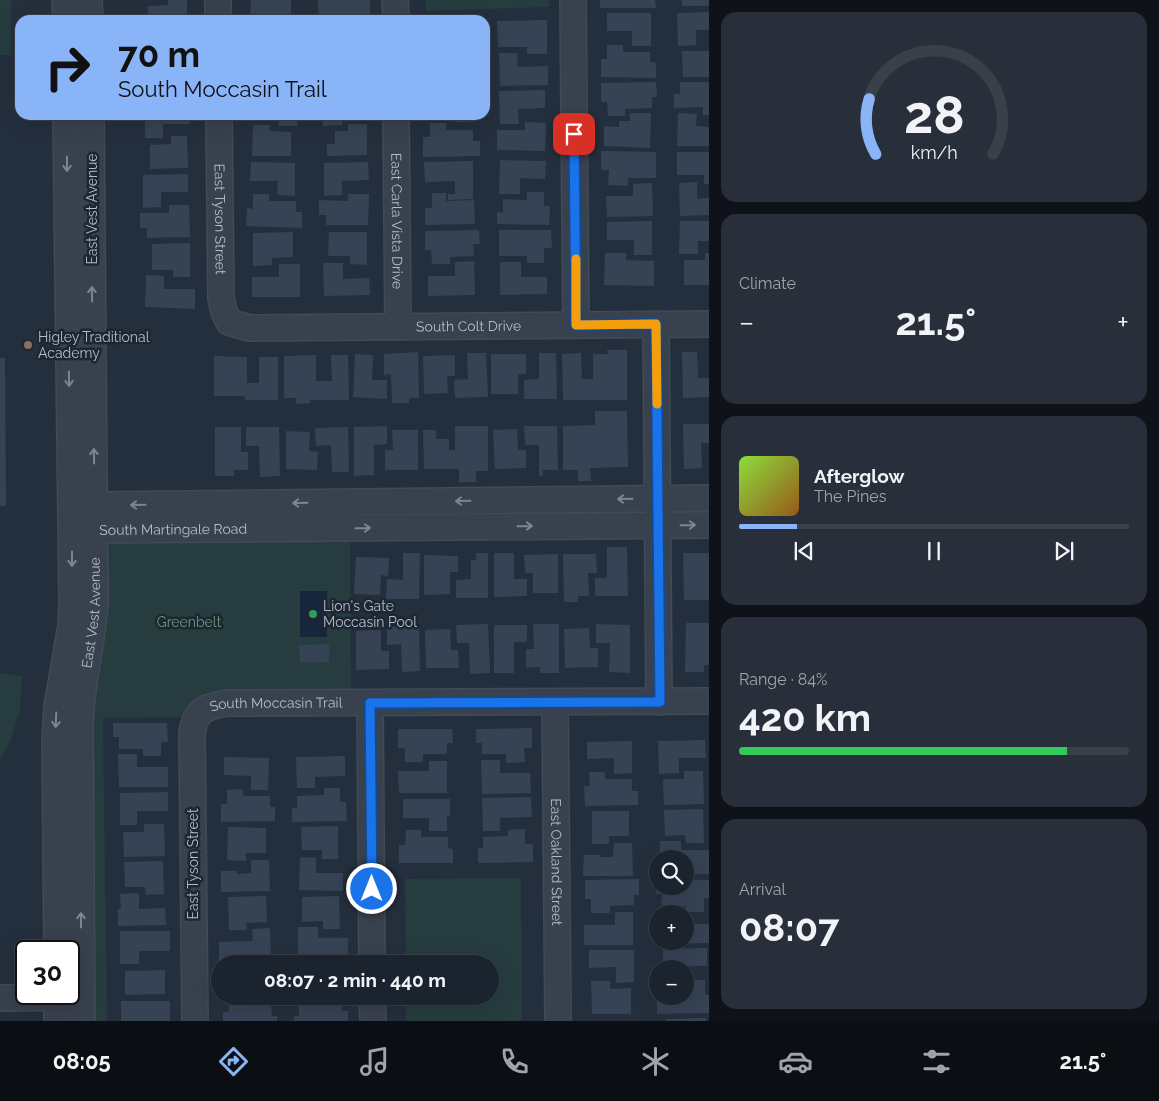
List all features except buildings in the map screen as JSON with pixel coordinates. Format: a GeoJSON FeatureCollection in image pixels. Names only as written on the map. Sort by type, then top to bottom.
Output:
{"type":"FeatureCollection","features":[{"type":"Feature","properties":{"kind":"street"},"geometry":{"type":"LineString","coordinates":[[65,0],[66,15]]}},
{"type":"Feature","properties":{"kind":"street"},"geometry":{"type":"LineString","coordinates":[[89,0],[90,15]]}},
{"type":"Feature","properties":{"kind":"street"},"geometry":{"type":"LineString","coordinates":[[218,0],[218,15]]}},
{"type":"Feature","properties":{"kind":"street"},"geometry":{"type":"LineString","coordinates":[[395,0],[396,15]]}},
{"type":"Feature","properties":{"kind":"street"},"geometry":{"type":"LineString","coordinates":[[573,0],[576,325]]}},
{"type":"Feature","properties":{"kind":"street","name":"East Vest Avenue"},"geometry":{"type":"LineString","coordinates":[[56,940],[55,740],[57,707],[71,626],[72,519],[66,120]]}},
{"type":"Feature","properties":{"kind":"street","name":"East Vest Avenue"},"geometry":{"type":"LineString","coordinates":[[82,1009],[80,721],[81,700],[93,628],[94,530],[91,120]]}},
{"type":"Feature","properties":{"kind":"street","name":"East Tyson Street"},"geometry":{"type":"LineString","coordinates":[[219,120],[220,298],[229,322]]}},
{"type":"Feature","properties":{"kind":"street","name":"East Carla Vista Drive"},"geometry":{"type":"LineString","coordinates":[[396,120],[398,327]]}},
{"type":"Feature","properties":{"kind":"street"},"geometry":{"type":"LineString","coordinates":[[68,266],[92,266]]}},
{"type":"Feature","properties":{"kind":"street","name":"South Colt Drive"},"geometry":{"type":"LineString","coordinates":[[229,322],[249,328],[709,324]]}},
{"type":"Feature","properties":{"kind":"street"},"geometry":{"type":"LineString","coordinates":[[656,324],[660,702]]}},
{"type":"Feature","properties":{"kind":"street","name":"South Martingale Road"},"geometry":{"type":"LineString","coordinates":[[72,519],[94,505],[709,498]]}},
{"type":"Feature","properties":{"kind":"street","name":"South Martingale Road"},"geometry":{"type":"LineString","coordinates":[[72,519],[94,530],[709,525]]}},
{"type":"Feature","properties":{"kind":"street","name":"South Moccasin Trail"},"geometry":{"type":"LineString","coordinates":[[202,710],[214,705],[227,703],[709,701]]}},
{"type":"Feature","properties":{"kind":"street","name":"East Oakland Street"},"geometry":{"type":"LineString","coordinates":[[555,702],[558,1021]]}},
{"type":"Feature","properties":{"kind":"street"},"geometry":{"type":"LineString","coordinates":[[370,703],[372,955]]}},
{"type":"Feature","properties":{"kind":"street","name":"East Tyson Street"},"geometry":{"type":"LineString","coordinates":[[195,1021],[192,734],[194,721],[202,710]]}},
{"type":"Feature","properties":{"kind":"street"},"geometry":{"type":"LineString","coordinates":[[0,998],[15,1000]]}},
{"type":"Feature","properties":{"kind":"street"},"geometry":{"type":"LineString","coordinates":[[62,1005],[82,1009]]}},
{"type":"Feature","properties":{"kind":"street"},"geometry":{"type":"LineString","coordinates":[[372,1005],[373,1021]]}},
{"type":"Feature","properties":{"kind":"green space"},"geometry":{"type":"Polygon","coordinates":[[[0,0],[11,0],[11,55],[0,55],[0,0]]]}},
{"type":"Feature","properties":{"kind":"green space"},"geometry":{"type":"Polygon","coordinates":[[[426,0],[549,0],[549,7],[426,11],[426,0]]]}},
{"type":"Feature","properties":{"kind":"green space","name":"Greenbelt"},"geometry":{"type":"Polygon","coordinates":[[[350,537],[351,691],[216,692],[193,705],[183,717],[103,718],[107,1021],[92,1021],[89,714],[104,555],[107,546],[112,541],[350,537]]]}},
{"type":"Feature","properties":{"kind":"green space"},"geometry":{"type":"Polygon","coordinates":[[[0,673],[22,676],[20,711],[10,742],[0,761],[0,673]]]}},
{"type":"Feature","properties":{"kind":"green space"},"geometry":{"type":"Polygon","coordinates":[[[521,878],[522,1021],[406,1021],[406,1005],[499,1005],[499,955],[406,955],[405,879],[521,878]]]}},
{"type":"Feature","properties":{"kind":"water"},"geometry":{"type":"Polygon","coordinates":[[[300,591],[327,591],[327,637],[300,637],[300,591]]]}},
{"type":"Feature","properties":{"kind":"slow traffic"},"geometry":{"type":"LineString","coordinates":[[576,259],[576,325],[656,324],[657,404]]}},
{"type":"Feature","properties":{"kind":"place","name":"Higley Traditional Academy"},"geometry":{"type":"Point","coordinates":[28,345]}},
{"type":"Feature","properties":{"kind":"place","name":"Lion's Gate Moccasin Pool"},"geometry":{"type":"Point","coordinates":[313,614]}},
{"type":"Feature","properties":{"kind":"route"},"geometry":{"type":"LineString","coordinates":[[372,889],[370,703],[660,702],[656,324],[576,325],[574,134]]}}]}
